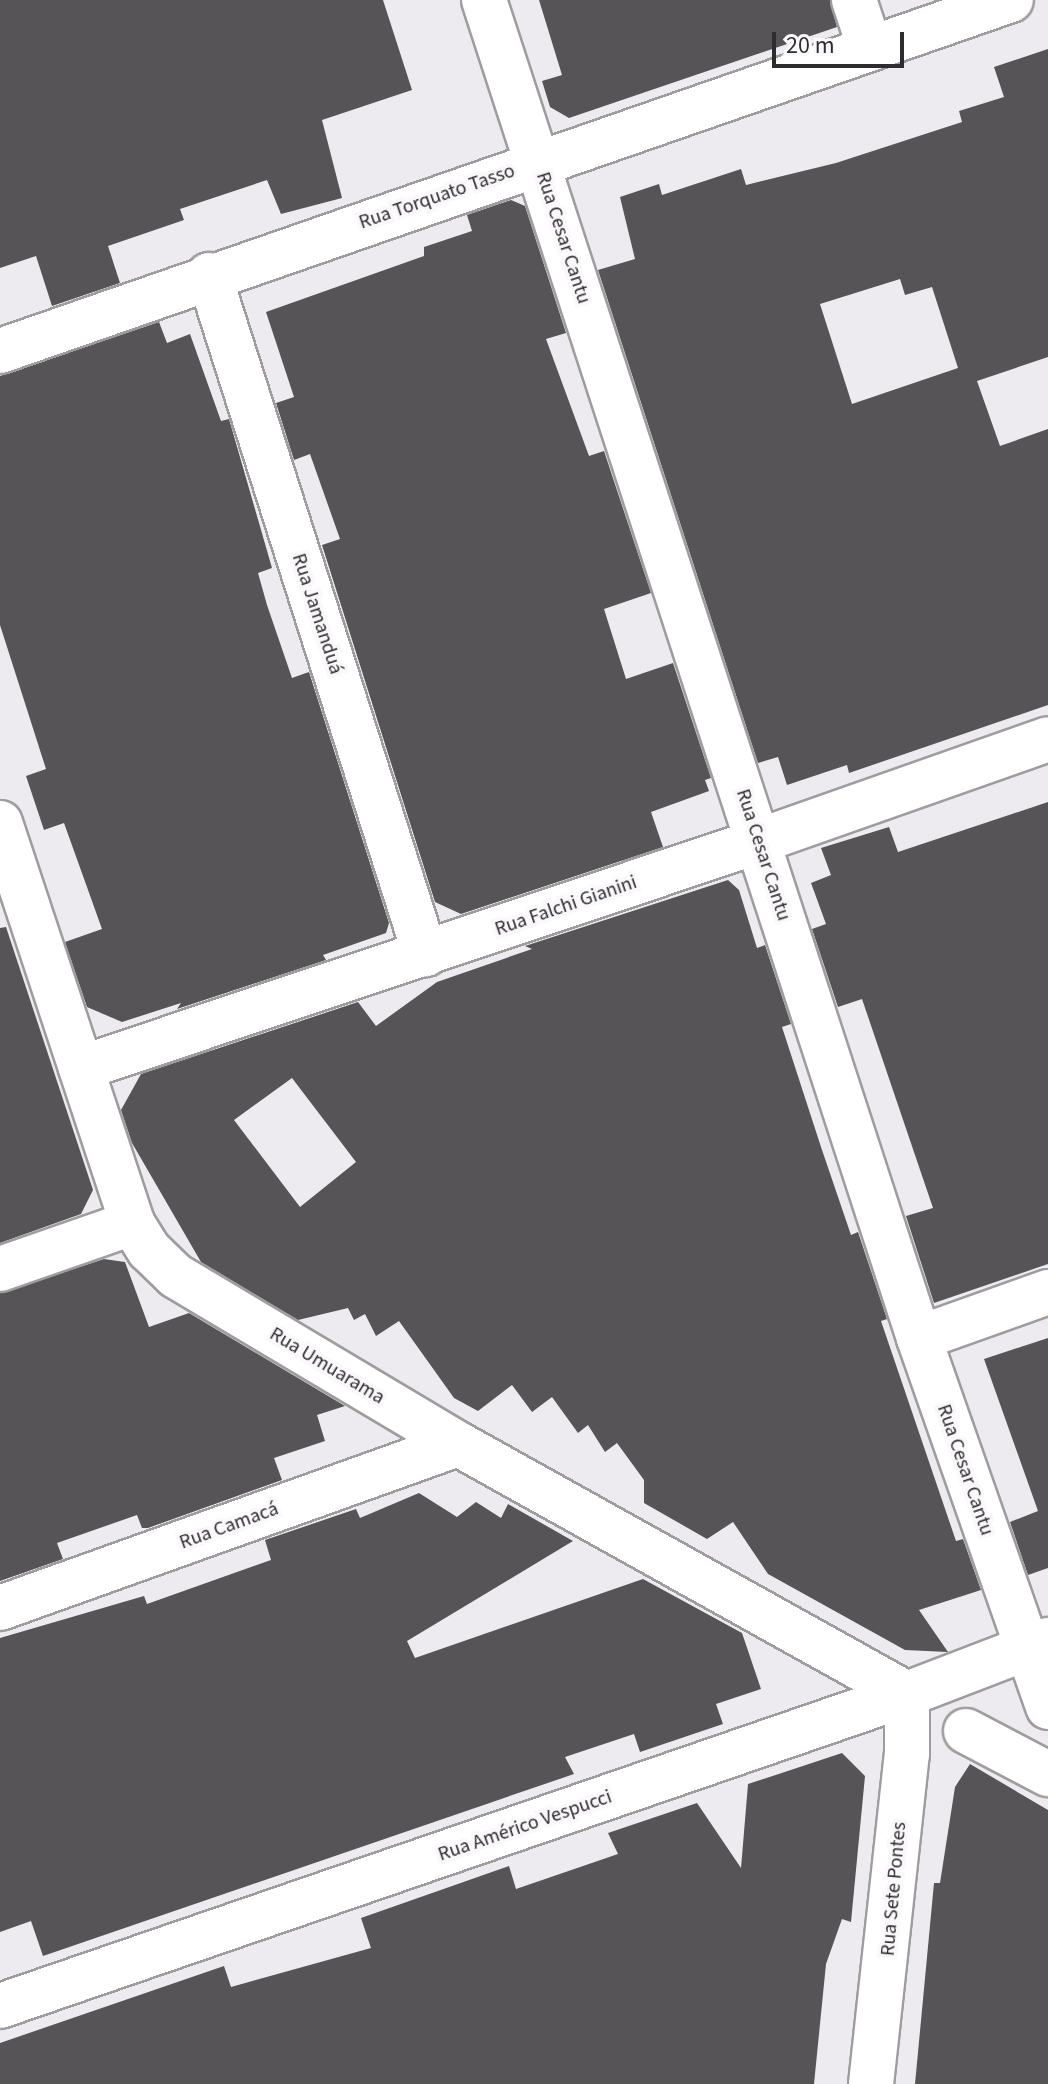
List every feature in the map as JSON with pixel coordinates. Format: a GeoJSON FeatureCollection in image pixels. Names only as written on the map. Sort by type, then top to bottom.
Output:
{"type":"FeatureCollection","features":[{"type":"Feature","properties":{"kind":"street","name":"Rua Cesar Cantu"},"geometry":{"type":"LineString","coordinates":[[484,0],[919,1338],[1038,1644],[1048,1707]]}},
{"type":"Feature","properties":{"kind":"street"},"geometry":{"type":"LineString","coordinates":[[854,0],[870,48]]}},
{"type":"Feature","properties":{"kind":"street","name":"Rua Torquato Tasso"},"geometry":{"type":"LineString","coordinates":[[0,351],[209,275],[1011,0]]}},
{"type":"Feature","properties":{"kind":"street","name":"Rua Jamanduá"},"geometry":{"type":"LineString","coordinates":[[209,275],[425,954]]}},
{"type":"Feature","properties":{"kind":"street","name":"Rua Falchi Gianini"},"geometry":{"type":"LineString","coordinates":[[81,1068],[759,841],[1048,739]]}},
{"type":"Feature","properties":{"kind":"street","name":"Rua Umuarama"},"geometry":{"type":"LineString","coordinates":[[4,851],[132,1223],[149,1250],[176,1276],[458,1444],[907,1694]]}},
{"type":"Feature","properties":{"kind":"street"},"geometry":{"type":"LineString","coordinates":[[0,1269],[132,1223]]}},
{"type":"Feature","properties":{"kind":"street"},"geometry":{"type":"LineString","coordinates":[[919,1338],[1048,1292]]}},
{"type":"Feature","properties":{"kind":"street","name":"Rua Camacá"},"geometry":{"type":"LineString","coordinates":[[0,1608],[458,1444]]}},
{"type":"Feature","properties":{"kind":"street","name":"Rua Américo Vespucci"},"geometry":{"type":"LineString","coordinates":[[0,2006],[907,1694],[1038,1644]]}},
{"type":"Feature","properties":{"kind":"street","name":"Rua Sete Pontes"},"geometry":{"type":"LineString","coordinates":[[871,2084],[907,1754],[907,1694]]}},
{"type":"Feature","properties":{"kind":"street"},"geometry":{"type":"LineString","coordinates":[[966,1731],[1048,1774]]}},
{"type":"Feature","properties":{"kind":"building"},"geometry":{"type":"Polygon","coordinates":[[[0,0],[383,0],[412,90],[322,120],[342,198],[281,214],[267,180],[180,209],[184,220],[108,246],[120,283],[52,306],[36,256],[0,268],[0,0]]]}},
{"type":"Feature","properties":{"kind":"building"},"geometry":{"type":"Polygon","coordinates":[[[539,0],[830,0],[837,27],[569,118],[550,107],[542,81],[562,75],[539,0]]]}},
{"type":"Feature","properties":{"kind":"building"},"geometry":{"type":"Polygon","coordinates":[[[1048,49],[1048,357],[977,381],[1000,446],[1048,429],[1048,705],[849,773],[847,765],[787,785],[778,757],[758,763],[598,270],[635,259],[620,197],[659,184],[662,195],[741,169],[746,185],[836,163],[962,122],[959,111],[1004,97],[994,67],[1048,49]],[[900,279],[820,304],[852,404],[958,368],[932,287],[905,295],[900,279]]]}},
{"type":"Feature","properties":{"kind":"building"},"geometry":{"type":"Polygon","coordinates":[[[511,200],[525,206],[566,333],[546,339],[589,456],[604,451],[651,593],[604,609],[626,679],[673,663],[711,778],[705,780],[709,791],[651,812],[663,847],[461,914],[435,902],[322,545],[340,539],[310,454],[294,460],[276,403],[294,397],[266,312],[424,256],[424,247],[472,231],[467,215],[511,200]]]}},
{"type":"Feature","properties":{"kind":"building"},"geometry":{"type":"Polygon","coordinates":[[[159,322],[167,343],[190,334],[221,421],[229,419],[272,568],[258,573],[267,605],[292,678],[309,672],[389,923],[386,933],[323,955],[326,960],[177,1009],[181,1003],[122,1022],[87,1007],[65,942],[102,929],[64,823],[44,830],[26,776],[46,769],[0,625],[0,376],[159,322]]]}},
{"type":"Feature","properties":{"kind":"building"},"geometry":{"type":"Polygon","coordinates":[[[1048,802],[1048,1264],[934,1303],[906,1216],[933,1208],[862,999],[838,1007],[812,929],[826,924],[811,883],[831,875],[821,848],[889,827],[898,852],[1048,802]]]}},
{"type":"Feature","properties":{"kind":"building"},"geometry":{"type":"Polygon","coordinates":[[[728,880],[739,890],[757,948],[765,945],[791,1024],[782,1027],[851,1235],[858,1232],[887,1319],[881,1321],[956,1541],[963,1539],[981,1590],[919,1610],[948,1652],[905,1650],[768,1574],[733,1522],[707,1539],[644,1503],[644,1480],[617,1443],[605,1452],[588,1425],[578,1433],[552,1397],[532,1412],[512,1385],[478,1411],[454,1398],[399,1321],[376,1336],[365,1314],[354,1320],[348,1308],[298,1320],[201,1262],[132,1143],[121,1110],[141,1074],[358,1002],[376,1026],[437,982],[532,949],[525,946],[728,880]],[[292,1078],[234,1120],[300,1207],[356,1162],[292,1078]]]}},
{"type":"Feature","properties":{"kind":"building"},"geometry":{"type":"Polygon","coordinates":[[[6,927],[93,1190],[81,1214],[0,1243],[0,928],[6,927]]]}},
{"type":"Feature","properties":{"kind":"building"},"geometry":{"type":"Polygon","coordinates":[[[104,1259],[125,1262],[149,1327],[189,1313],[345,1406],[317,1415],[325,1441],[274,1458],[282,1480],[148,1528],[142,1528],[137,1515],[57,1543],[63,1559],[0,1581],[0,1293],[104,1259]]]}},
{"type":"Feature","properties":{"kind":"building"},"geometry":{"type":"Polygon","coordinates":[[[1048,1338],[1048,1568],[1028,1575],[1010,1522],[1038,1511],[984,1359],[1048,1338]]]}},
{"type":"Feature","properties":{"kind":"building"},"geometry":{"type":"Polygon","coordinates":[[[419,1493],[457,1517],[476,1502],[501,1518],[508,1504],[573,1541],[407,1641],[415,1658],[643,1579],[742,1633],[761,1689],[716,1704],[723,1724],[640,1752],[634,1734],[565,1757],[574,1774],[43,1956],[31,1921],[0,1932],[0,1638],[144,1596],[147,1604],[271,1560],[265,1540],[356,1509],[360,1518],[419,1493]]]}},
{"type":"Feature","properties":{"kind":"building"},"geometry":{"type":"Polygon","coordinates":[[[842,1753],[865,1776],[851,1922],[842,1919],[826,1964],[814,2084],[0,2084],[0,2043],[224,1966],[231,1987],[371,1948],[361,1918],[509,1866],[516,1889],[618,1854],[608,1833],[697,1803],[741,1868],[748,1784],[842,1753]]]}},
{"type":"Feature","properties":{"kind":"building"},"geometry":{"type":"Polygon","coordinates":[[[970,1764],[1048,1810],[1048,2084],[915,2084],[934,1883],[940,1883],[955,1787],[970,1764]]]}}]}
